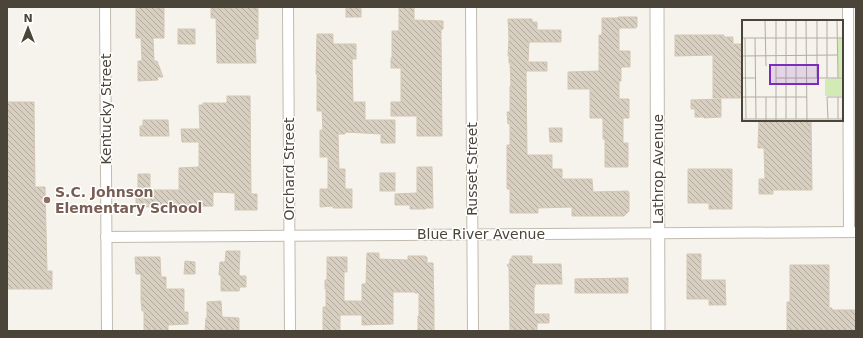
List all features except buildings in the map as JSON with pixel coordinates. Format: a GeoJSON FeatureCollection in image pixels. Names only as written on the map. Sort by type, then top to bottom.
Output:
{"type":"FeatureCollection","features":[{"type":"Feature","properties":{"kind":"street","name":"Kentucky Street"},"geometry":{"type":"LineString","coordinates":[[105,7],[107,331]]}},
{"type":"Feature","properties":{"kind":"street","name":"Orchard Street"},"geometry":{"type":"LineString","coordinates":[[288,7],[290,331]]}},
{"type":"Feature","properties":{"kind":"street","name":"Russet Street"},"geometry":{"type":"LineString","coordinates":[[471,7],[473,331]]}},
{"type":"Feature","properties":{"kind":"street","name":"Lathrop Avenue"},"geometry":{"type":"LineString","coordinates":[[657,7],[658,331]]}},
{"type":"Feature","properties":{"kind":"street"},"geometry":{"type":"LineString","coordinates":[[848,7],[853,232]]}},
{"type":"Feature","properties":{"kind":"street","name":"Blue River Avenue"},"geometry":{"type":"LineString","coordinates":[[106,236],[853,232]]}},
{"type":"Feature","properties":{"kind":"place","name":"S.C. Johnson Elementary School"},"geometry":{"type":"Point","coordinates":[47,200]}}]}
